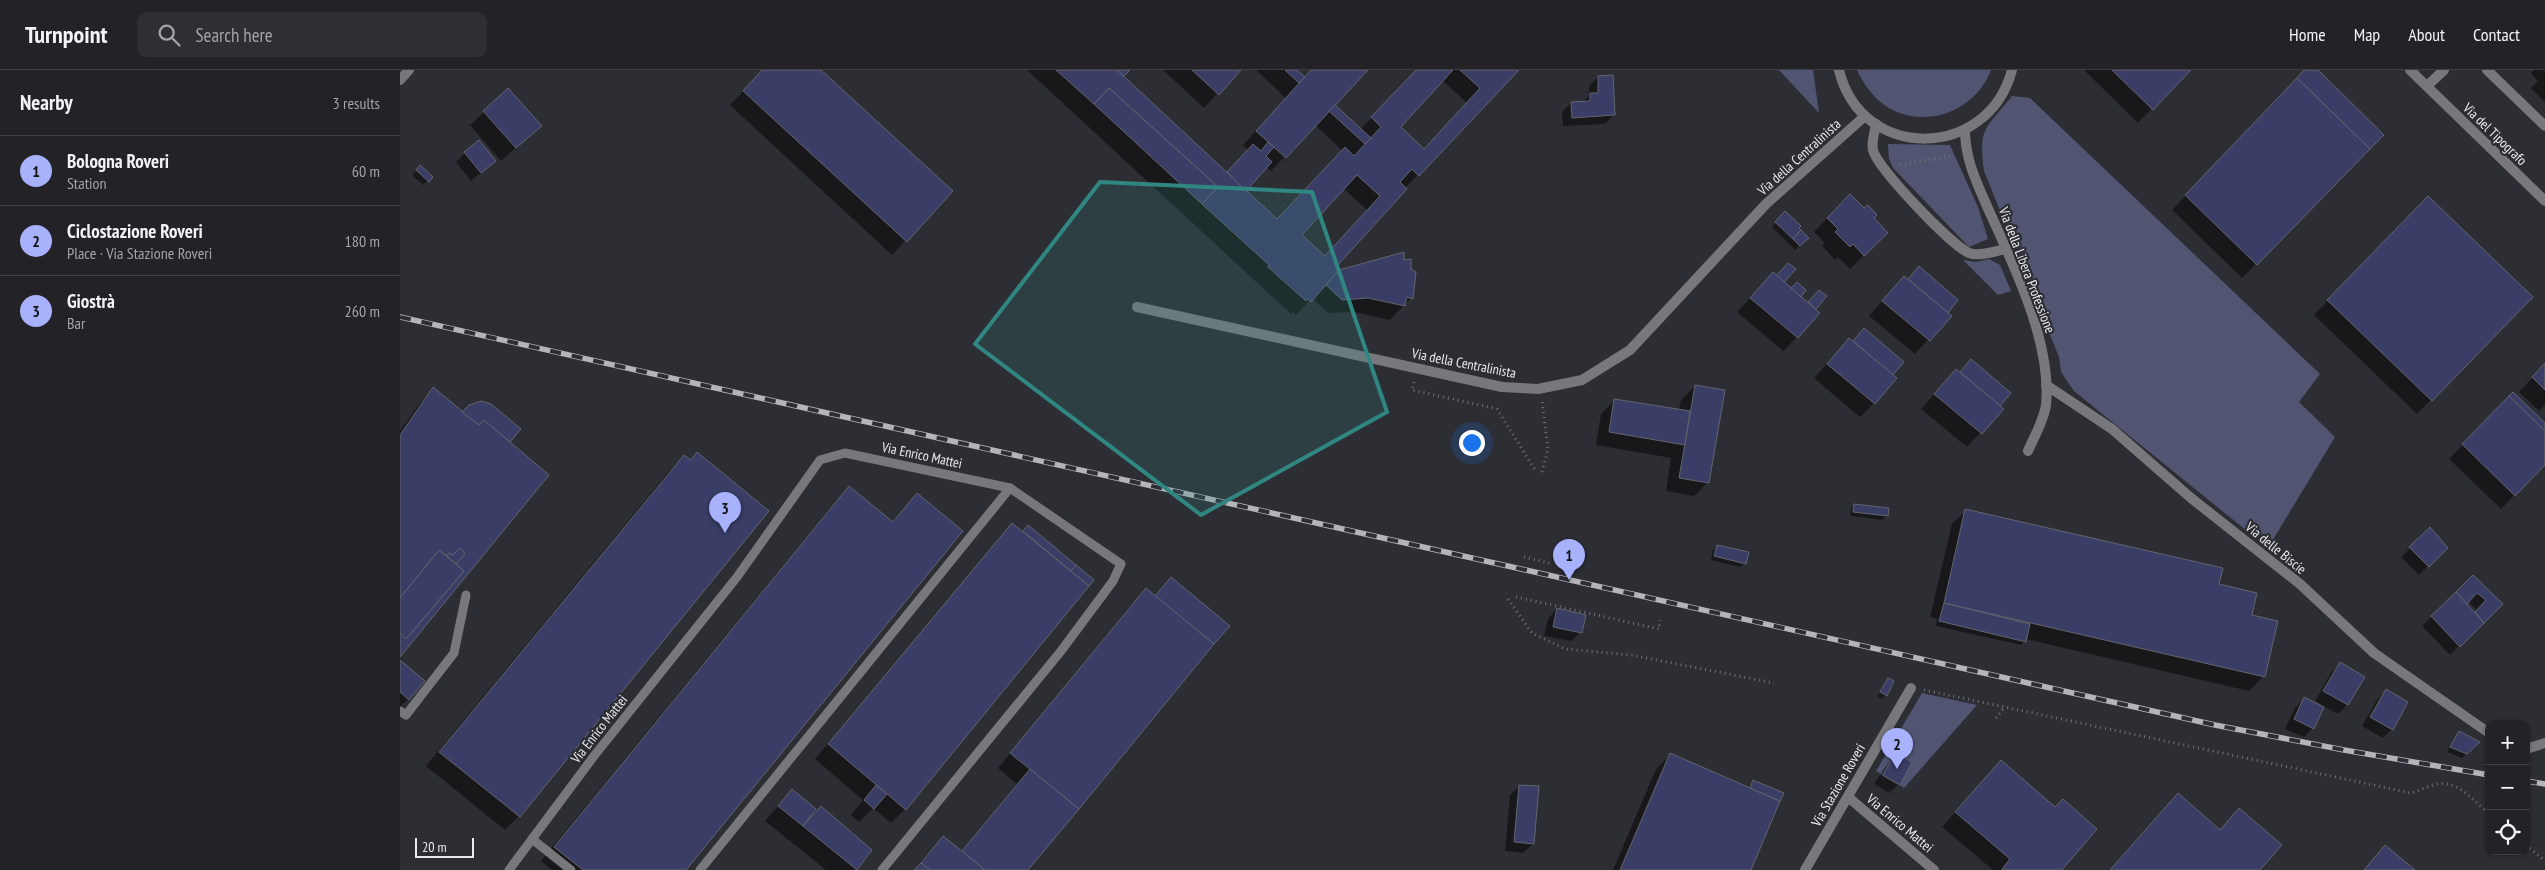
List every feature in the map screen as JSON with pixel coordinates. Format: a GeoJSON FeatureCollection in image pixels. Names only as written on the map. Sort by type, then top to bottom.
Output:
{"type":"FeatureCollection","features":[{"type":"Feature","properties":{"kind":"street"},"geometry":{"type":"LineString","coordinates":[[400,80],[409,70]]}},
{"type":"Feature","properties":{"kind":"street"},"geometry":{"type":"LineString","coordinates":[[1839,70],[1851,100],[1865,116],[1876,124],[1902,137],[1924,140],[1945,137],[1965,130],[1983,118],[1998,103],[2008,84],[2012,70]]}},
{"type":"Feature","properties":{"kind":"street","name":"Via del Tipografo"},"geometry":{"type":"LineString","coordinates":[[2410,70],[2545,201]]}},
{"type":"Feature","properties":{"kind":"street"},"geometry":{"type":"LineString","coordinates":[[2427,86],[2444,70]]}},
{"type":"Feature","properties":{"kind":"street"},"geometry":{"type":"LineString","coordinates":[[2487,70],[2545,126]]}},
{"type":"Feature","properties":{"kind":"street","name":"Via della Centralinista"},"geometry":{"type":"LineString","coordinates":[[1137,307],[1502,387],[1541,388],[1582,380],[1630,350],[1766,204],[1865,116]]}},
{"type":"Feature","properties":{"kind":"street"},"geometry":{"type":"LineString","coordinates":[[1876,124],[1873,151],[1885,173],[1952,240],[1969,253],[1990,253],[2006,249]]}},
{"type":"Feature","properties":{"kind":"street","name":"Via della Libera Professione"},"geometry":{"type":"LineString","coordinates":[[1965,130],[1965,147],[1969,165],[2006,249],[2028,305],[2044,355],[2046,407],[2028,451]]}},
{"type":"Feature","properties":{"kind":"street","name":"Via delle Biscie"},"geometry":{"type":"LineString","coordinates":[[2046,385],[2112,429],[2190,498],[2300,584],[2374,653],[2485,730]]}},
{"type":"Feature","properties":{"kind":"street","name":"Via Stazione Roveri"},"geometry":{"type":"LineString","coordinates":[[1805,870],[1911,688]]}},
{"type":"Feature","properties":{"kind":"street"},"geometry":{"type":"LineString","coordinates":[[2530,748],[2545,742]]}},
{"type":"Feature","properties":{"kind":"street","name":"Via Enrico Mattei"},"geometry":{"type":"LineString","coordinates":[[1848,796],[1934,870]]}},
{"type":"Feature","properties":{"kind":"lane","name":"Via Enrico Mattei"},"geometry":{"type":"LineString","coordinates":[[509,870],[594,756],[737,577],[820,460],[844,453],[1010,488],[1121,564],[1113,581],[1061,651],[882,870]]}},
{"type":"Feature","properties":{"kind":"lane"},"geometry":{"type":"LineString","coordinates":[[700,870],[1010,488]]}},
{"type":"Feature","properties":{"kind":"lane"},"geometry":{"type":"LineString","coordinates":[[400,711],[406,715],[454,653],[466,595]]}},
{"type":"Feature","properties":{"kind":"lane"},"geometry":{"type":"LineString","coordinates":[[532,839],[570,870]]}},
{"type":"Feature","properties":{"kind":"path"},"geometry":{"type":"LineString","coordinates":[[1894,166],[1950,156]]}},
{"type":"Feature","properties":{"kind":"path"},"geometry":{"type":"LineString","coordinates":[[1417,369],[1412,390],[1497,408],[1535,470]]}},
{"type":"Feature","properties":{"kind":"path"},"geometry":{"type":"LineString","coordinates":[[1541,388],[1548,450],[1542,472]]}},
{"type":"Feature","properties":{"kind":"path"},"geometry":{"type":"LineString","coordinates":[[1524,557],[1553,564]]}},
{"type":"Feature","properties":{"kind":"path"},"geometry":{"type":"LineString","coordinates":[[1516,597],[1659,629],[1660,620]]}},
{"type":"Feature","properties":{"kind":"path"},"geometry":{"type":"LineString","coordinates":[[1508,599],[1532,633],[1565,649],[1631,655],[1774,683]]}},
{"type":"Feature","properties":{"kind":"path"},"geometry":{"type":"LineString","coordinates":[[1911,688],[2411,793],[2438,784],[2447,784],[2457,787],[2485,811]]}},
{"type":"Feature","properties":{"kind":"path"},"geometry":{"type":"LineString","coordinates":[[1996,718],[2004,708]]}},
{"type":"Feature","properties":{"kind":"path"},"geometry":{"type":"LineString","coordinates":[[2530,848],[2545,861]]}},
{"type":"Feature","properties":{"kind":"highlighted area"},"geometry":{"type":"Polygon","coordinates":[[[1100,182],[1312,192],[1387,412],[1201,515],[975,344],[1100,182]]]}},
{"type":"Feature","properties":{"kind":"shaded area"},"geometry":{"type":"Polygon","coordinates":[[[1779,70],[1813,70],[1819,113],[1779,70]]]}},
{"type":"Feature","properties":{"kind":"shaded area"},"geometry":{"type":"Polygon","coordinates":[[[1857,70],[1991,70],[1984,84],[1974,96],[1962,105],[1949,112],[1919,117],[1889,108],[1870,91],[1857,70]]]}},
{"type":"Feature","properties":{"kind":"shaded area"},"geometry":{"type":"Polygon","coordinates":[[[2012,96],[2030,98],[2320,374],[2299,402],[2335,437],[2268,548],[2074,391],[2061,372],[2059,357],[1984,171],[1982,156],[1983,136],[1990,122],[2012,96]]]}},
{"type":"Feature","properties":{"kind":"shaded area"},"geometry":{"type":"Polygon","coordinates":[[[1888,144],[1950,145],[1978,207],[1988,239],[1969,247],[1893,168],[1889,159],[1888,144]]]}},
{"type":"Feature","properties":{"kind":"shaded area"},"geometry":{"type":"Polygon","coordinates":[[[1989,259],[2000,265],[2011,291],[1998,295],[1963,260],[1976,262],[1989,259]]]}},
{"type":"Feature","properties":{"kind":"shaded area"},"geometry":{"type":"Polygon","coordinates":[[[1922,693],[1977,705],[1904,788],[1900,785],[1912,762],[1895,753],[1883,775],[1876,771],[1922,693]]]}},
{"type":"Feature","properties":{"kind":"building"},"geometry":{"type":"Polygon","coordinates":[[[762,70],[821,70],[953,191],[907,242],[743,91],[762,70]]]}},
{"type":"Feature","properties":{"kind":"building"},"geometry":{"type":"Polygon","coordinates":[[[1056,70],[1117,70],[1277,219],[1345,147],[1354,156],[1381,127],[1371,117],[1416,70],[1453,70],[1401,127],[1424,149],[1480,88],[1460,70],[1519,70],[1419,176],[1412,169],[1400,182],[1407,189],[1337,266],[1339,270],[1311,302],[1308,299],[1306,301],[1268,267],[1269,265],[1202,204],[1218,187],[1109,88],[1094,104],[1056,70]],[[1357,175],[1302,235],[1325,256],[1380,196],[1357,175]]]}},
{"type":"Feature","properties":{"kind":"building"},"geometry":{"type":"Polygon","coordinates":[[[1117,70],[1130,70],[1124,76],[1117,70]]]}},
{"type":"Feature","properties":{"kind":"building"},"geometry":{"type":"Polygon","coordinates":[[[1192,70],[1241,70],[1219,95],[1192,70]]]}},
{"type":"Feature","properties":{"kind":"building"},"geometry":{"type":"Polygon","coordinates":[[[1285,70],[1297,70],[1305,77],[1299,83],[1285,70]]]}},
{"type":"Feature","properties":{"kind":"building"},"geometry":{"type":"Polygon","coordinates":[[[1311,70],[1368,70],[1286,158],[1256,131],[1311,70]]]}},
{"type":"Feature","properties":{"kind":"building"},"geometry":{"type":"Polygon","coordinates":[[[2112,70],[2191,70],[2153,110],[2112,70]]]}},
{"type":"Feature","properties":{"kind":"building"},"geometry":{"type":"Polygon","coordinates":[[[2304,70],[2318,70],[2384,135],[2370,149],[2297,78],[2304,70]]]}},
{"type":"Feature","properties":{"kind":"building"},"geometry":{"type":"Polygon","coordinates":[[[1613,75],[1615,115],[1572,118],[1571,102],[1590,101],[1590,93],[1598,93],[1598,76],[1613,75]]]}},
{"type":"Feature","properties":{"kind":"building"},"geometry":{"type":"Polygon","coordinates":[[[2297,78],[2370,149],[2257,265],[2185,195],[2297,78]]]}},
{"type":"Feature","properties":{"kind":"building"},"geometry":{"type":"Polygon","coordinates":[[[508,88],[542,126],[516,148],[483,111],[508,88]]]}},
{"type":"Feature","properties":{"kind":"building"},"geometry":{"type":"Polygon","coordinates":[[[1109,88],[1218,187],[1202,204],[1094,104],[1109,88]]]}},
{"type":"Feature","properties":{"kind":"building"},"geometry":{"type":"Polygon","coordinates":[[[1335,105],[1371,138],[1365,144],[1329,111],[1335,105]]]}},
{"type":"Feature","properties":{"kind":"building"},"geometry":{"type":"Polygon","coordinates":[[[479,140],[496,161],[481,173],[464,152],[479,140]]]}},
{"type":"Feature","properties":{"kind":"building"},"geometry":{"type":"Polygon","coordinates":[[[1268,142],[1274,147],[1266,156],[1272,162],[1246,191],[1227,172],[1253,144],[1261,151],[1268,142]]]}},
{"type":"Feature","properties":{"kind":"building"},"geometry":{"type":"Polygon","coordinates":[[[420,165],[433,177],[429,182],[416,170],[420,165]]]}},
{"type":"Feature","properties":{"kind":"building"},"geometry":{"type":"Polygon","coordinates":[[[1850,194],[1864,208],[1868,205],[1877,215],[1874,218],[1888,233],[1864,256],[1853,244],[1850,247],[1835,232],[1838,229],[1827,218],[1850,194]]]}},
{"type":"Feature","properties":{"kind":"building"},"geometry":{"type":"Polygon","coordinates":[[[2428,196],[2533,297],[2432,401],[2327,300],[2428,196]]]}},
{"type":"Feature","properties":{"kind":"building"},"geometry":{"type":"Polygon","coordinates":[[[1785,211],[1801,226],[1799,228],[1801,230],[1793,239],[1775,222],[1785,211]]]}},
{"type":"Feature","properties":{"kind":"building"},"geometry":{"type":"Polygon","coordinates":[[[1801,230],[1809,238],[1800,246],[1793,239],[1801,230]]]}},
{"type":"Feature","properties":{"kind":"building"},"geometry":{"type":"Polygon","coordinates":[[[1404,252],[1404,260],[1411,259],[1411,269],[1416,272],[1413,299],[1407,297],[1405,306],[1368,298],[1342,300],[1326,285],[1339,270],[1404,252]]]}},
{"type":"Feature","properties":{"kind":"building"},"geometry":{"type":"Polygon","coordinates":[[[1788,263],[1796,269],[1784,282],[1776,276],[1788,263]]]}},
{"type":"Feature","properties":{"kind":"building"},"geometry":{"type":"Polygon","coordinates":[[[1919,266],[1958,300],[1948,313],[1908,279],[1919,266]]]}},
{"type":"Feature","properties":{"kind":"building"},"geometry":{"type":"Polygon","coordinates":[[[1773,272],[1820,313],[1798,338],[1750,298],[1773,272]]]}},
{"type":"Feature","properties":{"kind":"building"},"geometry":{"type":"Polygon","coordinates":[[[1904,276],[1952,316],[1930,341],[1882,301],[1904,276]]]}},
{"type":"Feature","properties":{"kind":"building"},"geometry":{"type":"Polygon","coordinates":[[[1797,282],[1806,290],[1801,297],[1791,288],[1797,282]]]}},
{"type":"Feature","properties":{"kind":"building"},"geometry":{"type":"Polygon","coordinates":[[[1819,290],[1827,296],[1816,309],[1808,302],[1819,290]]]}},
{"type":"Feature","properties":{"kind":"building"},"geometry":{"type":"Polygon","coordinates":[[[1864,328],[1904,362],[1893,375],[1853,341],[1864,328]]]}},
{"type":"Feature","properties":{"kind":"building"},"geometry":{"type":"Polygon","coordinates":[[[1849,338],[1897,378],[1875,404],[1827,364],[1849,338]]]}},
{"type":"Feature","properties":{"kind":"building"},"geometry":{"type":"Polygon","coordinates":[[[1971,359],[2011,393],[2000,406],[1960,372],[1971,359]]]}},
{"type":"Feature","properties":{"kind":"building"},"geometry":{"type":"Polygon","coordinates":[[[2545,363],[2545,390],[2532,377],[2545,363]]]}},
{"type":"Feature","properties":{"kind":"building"},"geometry":{"type":"Polygon","coordinates":[[[1956,369],[2004,409],[1982,434],[1934,394],[1956,369]]]}},
{"type":"Feature","properties":{"kind":"building"},"geometry":{"type":"Polygon","coordinates":[[[1695,385],[1725,390],[1709,483],[1679,478],[1695,385]]]}},
{"type":"Feature","properties":{"kind":"building"},"geometry":{"type":"Polygon","coordinates":[[[433,387],[479,425],[484,420],[549,475],[400,657],[400,633],[406,639],[464,571],[456,564],[465,554],[460,548],[453,555],[449,553],[447,556],[439,550],[400,598],[400,435],[433,387]]]}},
{"type":"Feature","properties":{"kind":"building"},"geometry":{"type":"Polygon","coordinates":[[[2513,392],[2545,423],[2545,431],[2509,396],[2513,392]]]}},
{"type":"Feature","properties":{"kind":"building"},"geometry":{"type":"Polygon","coordinates":[[[2509,396],[2545,431],[2545,465],[2515,496],[2462,444],[2509,396]]]}},
{"type":"Feature","properties":{"kind":"building"},"geometry":{"type":"Polygon","coordinates":[[[1614,399],[1690,411],[1685,445],[1609,432],[1614,399]]]}},
{"type":"Feature","properties":{"kind":"building"},"geometry":{"type":"Polygon","coordinates":[[[481,401],[491,404],[521,429],[510,442],[484,420],[479,425],[462,412],[469,405],[481,401]]]}},
{"type":"Feature","properties":{"kind":"building"},"geometry":{"type":"Polygon","coordinates":[[[697,452],[769,511],[520,817],[439,752],[684,455],[691,460],[697,452]]]}},
{"type":"Feature","properties":{"kind":"building"},"geometry":{"type":"Polygon","coordinates":[[[849,486],[893,522],[917,493],[963,531],[686,870],[583,870],[554,847],[849,486]]]}},
{"type":"Feature","properties":{"kind":"building"},"geometry":{"type":"Polygon","coordinates":[[[1854,504],[1889,508],[1888,516],[1853,512],[1854,504]]]}},
{"type":"Feature","properties":{"kind":"building"},"geometry":{"type":"Polygon","coordinates":[[[1965,509],[2223,568],[2219,584],[2257,593],[2252,615],[2278,621],[2265,677],[1944,603],[1965,509]]]}},
{"type":"Feature","properties":{"kind":"building"},"geometry":{"type":"Polygon","coordinates":[[[1012,523],[1089,586],[906,810],[828,744],[1012,523]]]}},
{"type":"Feature","properties":{"kind":"building"},"geometry":{"type":"Polygon","coordinates":[[[1028,525],[1076,565],[1071,571],[1023,531],[1028,525]]]}},
{"type":"Feature","properties":{"kind":"building"},"geometry":{"type":"Polygon","coordinates":[[[2430,527],[2448,548],[2429,567],[2409,547],[2430,527]]]}},
{"type":"Feature","properties":{"kind":"building"},"geometry":{"type":"Polygon","coordinates":[[[1717,545],[1749,552],[1746,564],[1714,556],[1717,545]]]}},
{"type":"Feature","properties":{"kind":"building"},"geometry":{"type":"Polygon","coordinates":[[[460,548],[465,554],[456,564],[447,556],[449,553],[453,555],[460,548]]]}},
{"type":"Feature","properties":{"kind":"building"},"geometry":{"type":"Polygon","coordinates":[[[439,550],[464,571],[406,639],[400,633],[400,598],[439,550]]]}},
{"type":"Feature","properties":{"kind":"building"},"geometry":{"type":"Polygon","coordinates":[[[1076,565],[1094,580],[1089,586],[1071,571],[1076,565]]]}},
{"type":"Feature","properties":{"kind":"building"},"geometry":{"type":"Polygon","coordinates":[[[2473,575],[2503,604],[2484,623],[2475,612],[2486,600],[2477,593],[2467,604],[2456,592],[2473,575]]]}},
{"type":"Feature","properties":{"kind":"building"},"geometry":{"type":"Polygon","coordinates":[[[1171,577],[1230,626],[1214,644],[1155,596],[1171,577]]]}},
{"type":"Feature","properties":{"kind":"building"},"geometry":{"type":"Polygon","coordinates":[[[1146,588],[1214,644],[1079,809],[1010,753],[1146,588]]]}},
{"type":"Feature","properties":{"kind":"building"},"geometry":{"type":"Polygon","coordinates":[[[2456,592],[2484,623],[2460,647],[2431,616],[2456,592]]]}},
{"type":"Feature","properties":{"kind":"building"},"geometry":{"type":"Polygon","coordinates":[[[1944,603],[2030,624],[2026,642],[1939,621],[1944,603]]]}},
{"type":"Feature","properties":{"kind":"building"},"geometry":{"type":"Polygon","coordinates":[[[1557,608],[1586,615],[1582,633],[1553,627],[1557,608]]]}},
{"type":"Feature","properties":{"kind":"building"},"geometry":{"type":"Polygon","coordinates":[[[400,660],[425,681],[409,700],[400,692],[400,660]]]}},
{"type":"Feature","properties":{"kind":"building"},"geometry":{"type":"Polygon","coordinates":[[[2340,662],[2365,677],[2348,705],[2323,691],[2340,662]]]}},
{"type":"Feature","properties":{"kind":"building"},"geometry":{"type":"Polygon","coordinates":[[[1888,678],[1894,681],[1887,696],[1880,692],[1888,678]]]}},
{"type":"Feature","properties":{"kind":"building"},"geometry":{"type":"Polygon","coordinates":[[[2386,689],[2408,702],[2393,730],[2370,717],[2386,689]]]}},
{"type":"Feature","properties":{"kind":"building"},"geometry":{"type":"Polygon","coordinates":[[[2304,697],[2324,707],[2314,729],[2294,719],[2304,697]]]}},
{"type":"Feature","properties":{"kind":"building"},"geometry":{"type":"Polygon","coordinates":[[[2459,731],[2480,742],[2467,754],[2450,747],[2459,731]]]}},
{"type":"Feature","properties":{"kind":"building"},"geometry":{"type":"Polygon","coordinates":[[[1670,753],[1780,801],[1751,870],[1620,870],[1670,753]]]}},
{"type":"Feature","properties":{"kind":"building"},"geometry":{"type":"Polygon","coordinates":[[[1895,753],[1912,762],[1900,785],[1883,775],[1895,753]]]}},
{"type":"Feature","properties":{"kind":"building"},"geometry":{"type":"Polygon","coordinates":[[[2001,760],[2055,807],[2063,799],[2097,829],[2062,870],[2003,870],[2010,859],[1955,812],[2001,760]]]}},
{"type":"Feature","properties":{"kind":"building"},"geometry":{"type":"Polygon","coordinates":[[[1030,769],[1079,809],[1028,870],[985,870],[962,851],[1030,769]]]}},
{"type":"Feature","properties":{"kind":"building"},"geometry":{"type":"Polygon","coordinates":[[[1753,780],[1784,793],[1780,801],[1750,788],[1753,780]]]}},
{"type":"Feature","properties":{"kind":"building"},"geometry":{"type":"Polygon","coordinates":[[[876,785],[887,794],[874,809],[864,800],[876,785]]]}},
{"type":"Feature","properties":{"kind":"building"},"geometry":{"type":"Polygon","coordinates":[[[1519,785],[1539,786],[1534,844],[1514,842],[1519,785]]]}},
{"type":"Feature","properties":{"kind":"building"},"geometry":{"type":"Polygon","coordinates":[[[792,789],[816,809],[803,826],[778,806],[792,789]]]}},
{"type":"Feature","properties":{"kind":"building"},"geometry":{"type":"Polygon","coordinates":[[[2178,793],[2220,830],[2239,808],[2282,845],[2260,870],[2110,870],[2178,793]]]}},
{"type":"Feature","properties":{"kind":"building"},"geometry":{"type":"Polygon","coordinates":[[[821,806],[872,850],[857,870],[803,826],[821,806]]]}},
{"type":"Feature","properties":{"kind":"building"},"geometry":{"type":"Polygon","coordinates":[[[943,836],[985,870],[930,870],[921,863],[943,836]]]}},
{"type":"Feature","properties":{"kind":"building"},"geometry":{"type":"Polygon","coordinates":[[[2385,845],[2415,870],[2364,870],[2385,845]]]}},
{"type":"Feature","properties":{"kind":"building"},"geometry":{"type":"Polygon","coordinates":[[[921,863],[930,870],[914,870],[921,863]]]}},
{"type":"Feature","properties":{"kind":"railway"},"geometry":{"type":"LineString","coordinates":[[400,317],[2215,725],[2485,774]]}},
{"type":"Feature","properties":{"kind":"railway"},"geometry":{"type":"LineString","coordinates":[[2530,782],[2545,784]]}},
{"type":"Feature","properties":{"kind":"place","name":"Giostrà"},"geometry":{"type":"Point","coordinates":[725,533]}},
{"type":"Feature","properties":{"kind":"place","name":"Bologna Roveri"},"geometry":{"type":"Point","coordinates":[1569,580]}},
{"type":"Feature","properties":{"kind":"place","name":"Ciclostazione Roveri"},"geometry":{"type":"Point","coordinates":[1897,769]}}]}
